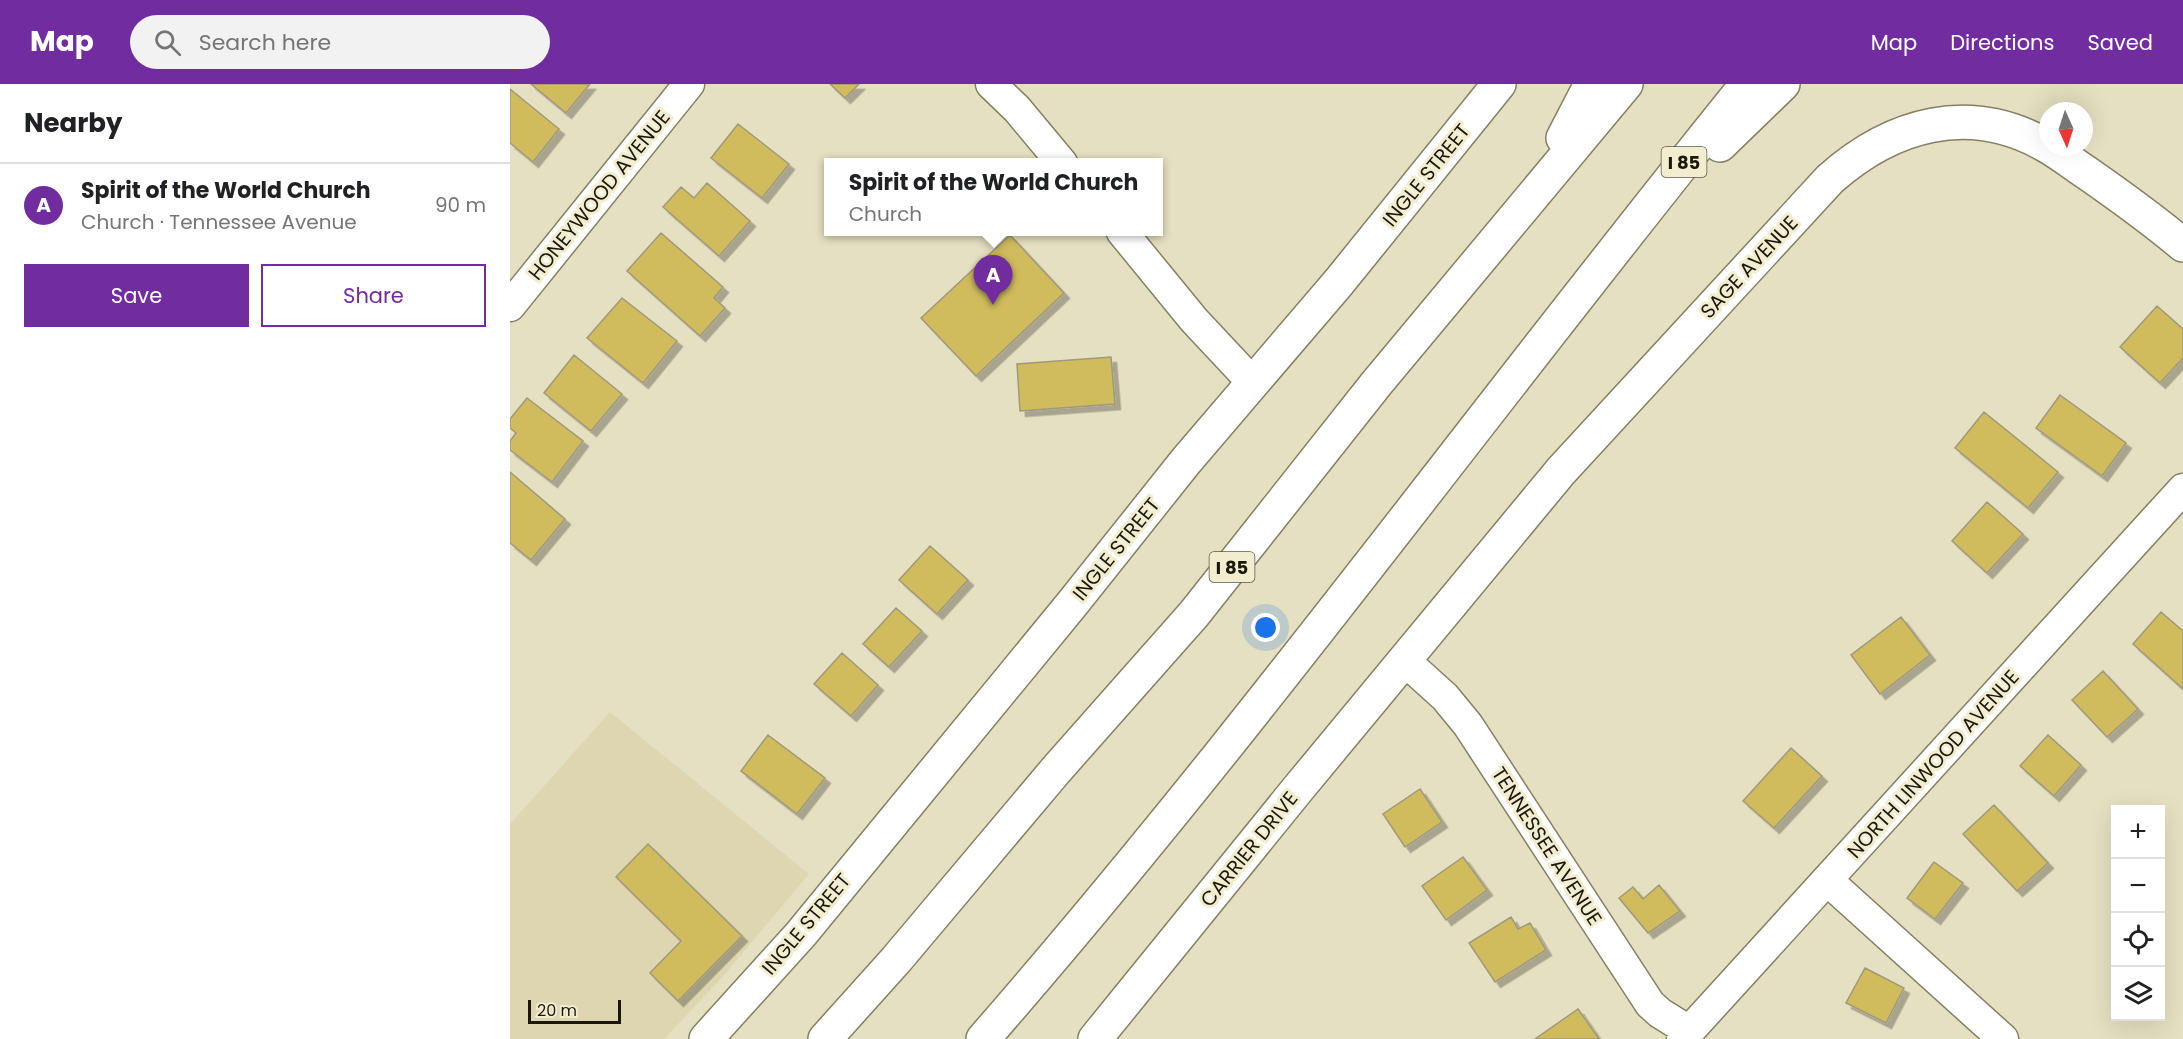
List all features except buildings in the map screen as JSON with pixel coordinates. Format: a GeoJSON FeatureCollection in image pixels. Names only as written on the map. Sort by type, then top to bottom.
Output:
{"type":"FeatureCollection","features":[{"type":"Feature","properties":{"kind":"main road","name":"INGLE STREET"},"geometry":{"type":"LineString","coordinates":[[706,1039],[801,934],[1072,604],[1186,460],[1353,265],[1499,84]]}},
{"type":"Feature","properties":{"kind":"main road"},"geometry":{"type":"LineString","coordinates":[[1531,198],[1591,84]]}},
{"type":"Feature","properties":{"kind":"main road","name":"I 85"},"geometry":{"type":"LineString","coordinates":[[825,1039],[896,960],[1056,770],[1194,614],[1376,384],[1626,84]]}},
{"type":"Feature","properties":{"kind":"main road","name":"I 85"},"geometry":{"type":"LineString","coordinates":[[983,1039],[1079,929],[1242,729],[1621,239],[1747,84]]}},
{"type":"Feature","properties":{"kind":"main road"},"geometry":{"type":"LineString","coordinates":[[1621,239],[1783,84]]}},
{"type":"Feature","properties":{"kind":"main road","name":"SAGE AVENUE"},"geometry":{"type":"LineString","coordinates":[[1404,660],[1577,453],[1830,179],[1846,165],[1882,142],[1932,124],[1971,123],[2009,130],[2045,145],[2135,206],[2183,245]]}},
{"type":"Feature","properties":{"kind":"main road","name":"CARRIER DRIVE"},"geometry":{"type":"LineString","coordinates":[[1095,1039],[1404,660]]}},
{"type":"Feature","properties":{"kind":"street","name":"HONEYWOOD AVENUE"},"geometry":{"type":"LineString","coordinates":[[510,306],[689,84]]}},
{"type":"Feature","properties":{"kind":"street"},"geometry":{"type":"LineString","coordinates":[[991,84],[1059,158]]}},
{"type":"Feature","properties":{"kind":"street"},"geometry":{"type":"LineString","coordinates":[[1126,236],[1194,320],[1253,383]]}},
{"type":"Feature","properties":{"kind":"street","name":"NORTH LINWOOD AVENUE"},"geometry":{"type":"LineString","coordinates":[[1686,1035],[2183,489]]}},
{"type":"Feature","properties":{"kind":"street","name":"TENNESSEE AVENUE"},"geometry":{"type":"LineString","coordinates":[[1404,660],[1445,697],[1468,725],[1650,1004],[1686,1035]]}},
{"type":"Feature","properties":{"kind":"street"},"geometry":{"type":"LineString","coordinates":[[1827,880],[2003,1039]]}},
{"type":"Feature","properties":{"kind":"shaded area"},"geometry":{"type":"Polygon","coordinates":[[[610,712],[809,874],[719,981],[664,1039],[510,1039],[510,824],[610,712]]]}},
{"type":"Feature","properties":{"kind":"place","name":"Spirit of the World Church"},"geometry":{"type":"Point","coordinates":[993,305]}}]}
